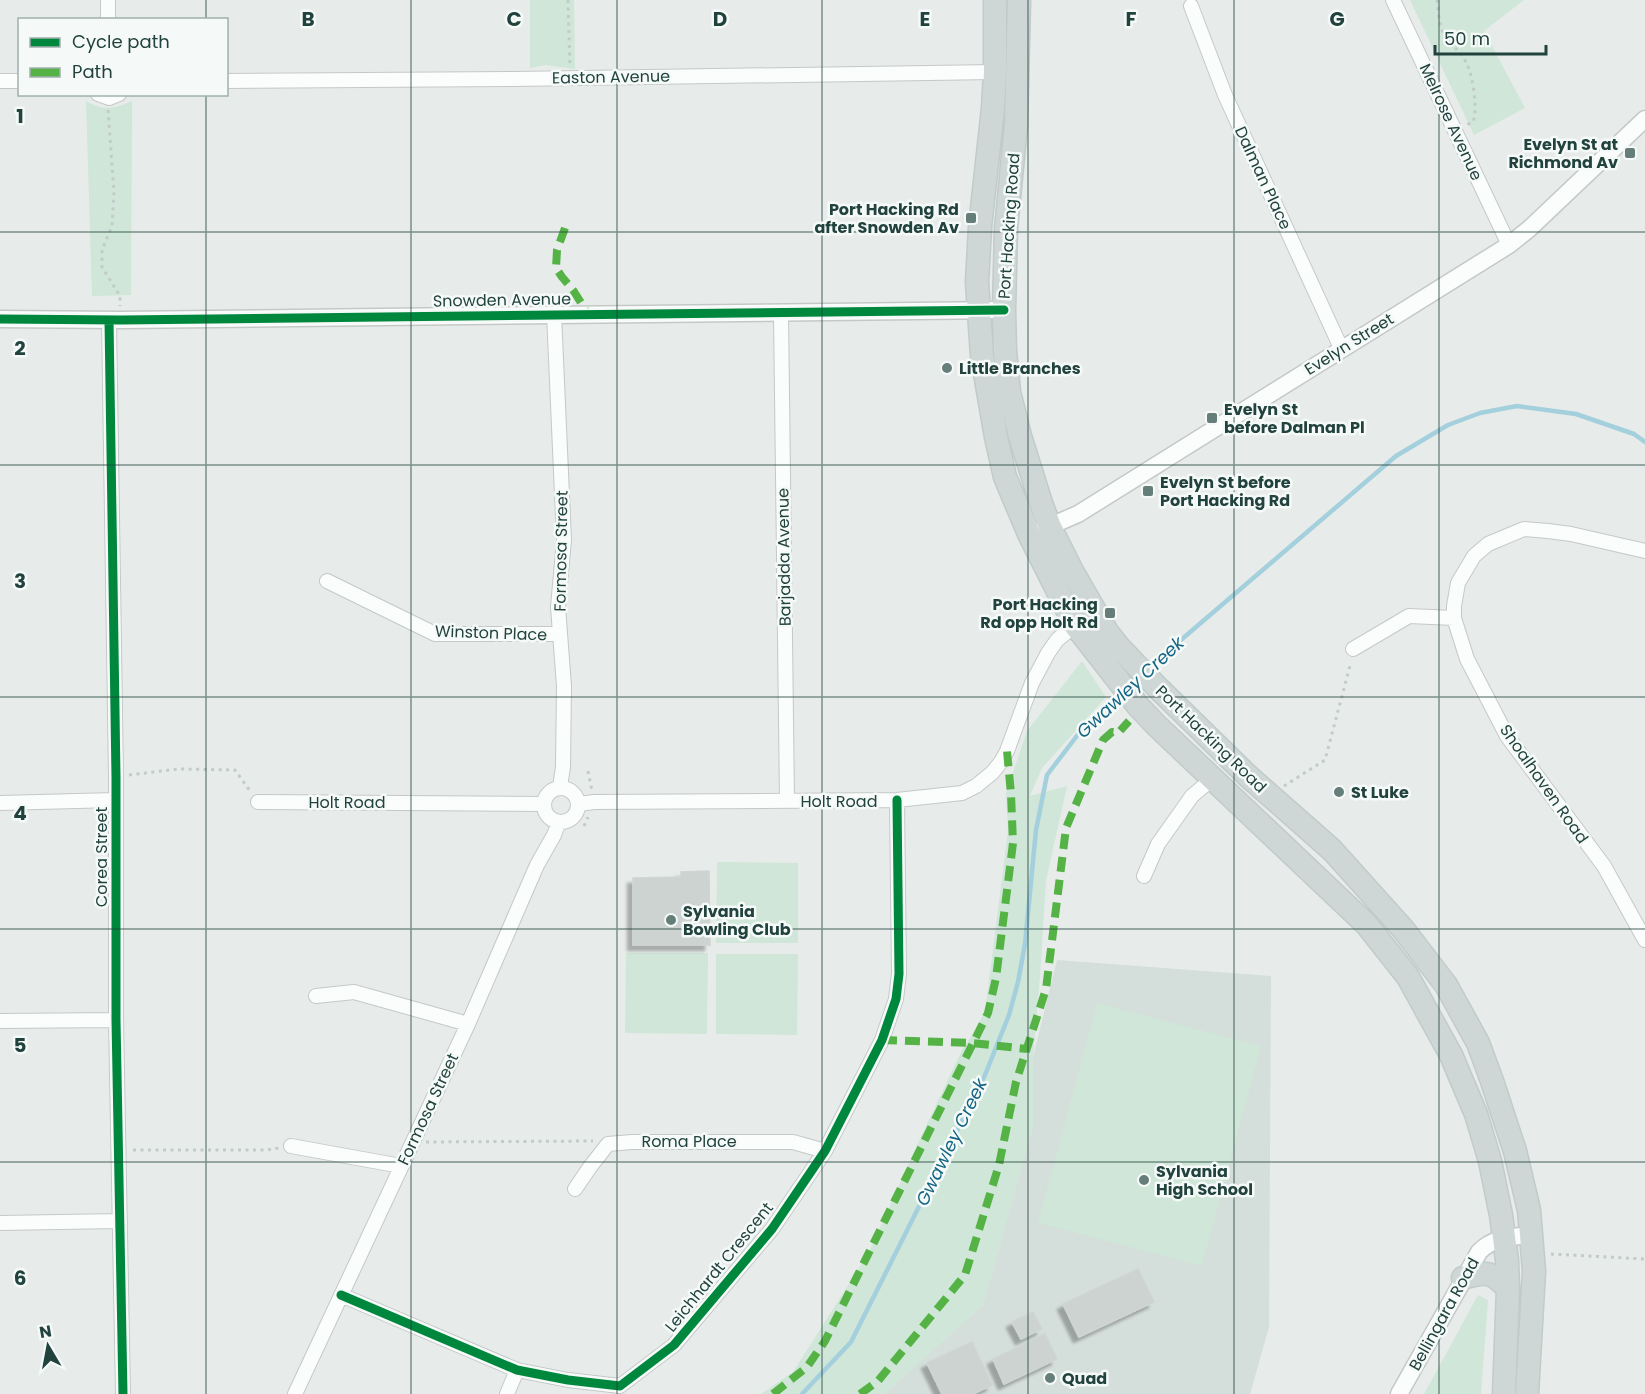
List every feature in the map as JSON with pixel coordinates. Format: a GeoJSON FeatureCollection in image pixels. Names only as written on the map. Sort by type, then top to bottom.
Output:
{"type":"FeatureCollection","features":[{"type":"Feature","properties":{"kind":"main road","name":"Port Hacking Road"},"geometry":{"type":"LineString","coordinates":[[995,0],[995,72],[977,282],[982,356],[1005,477],[1039,531],[1119,647],[1158,688],[1270,795],[1332,850],[1403,929],[1446,985],[1478,1043],[1492,1081],[1521,1173],[1538,1244],[1527,1394]]}},
{"type":"Feature","properties":{"kind":"main road","name":"Port Hacking Road"},"geometry":{"type":"LineString","coordinates":[[1019,0],[1016,125],[1006,229],[1005,351],[1010,392],[1039,531],[1075,625],[1108,668],[1139,707],[1367,925],[1407,977],[1451,1055],[1476,1114],[1494,1177],[1504,1238],[1508,1289],[1504,1394]]}},
{"type":"Feature","properties":{"kind":"main road"},"geometry":{"type":"LineString","coordinates":[[1463,1278],[1481,1273],[1488,1274],[1498,1278],[1508,1289]]}},
{"type":"Feature","properties":{"kind":"street"},"geometry":{"type":"LineString","coordinates":[[108,0],[108,18]]}},
{"type":"Feature","properties":{"kind":"street","name":"Melrose Avenue"},"geometry":{"type":"LineString","coordinates":[[1393,0],[1509,244]]}},
{"type":"Feature","properties":{"kind":"street","name":"Dalman Place"},"geometry":{"type":"LineString","coordinates":[[1191,6],[1225,95],[1341,348]]}},
{"type":"Feature","properties":{"kind":"street","name":"Easton Avenue"},"geometry":{"type":"LineString","coordinates":[[228,81],[514,80],[995,72]]}},
{"type":"Feature","properties":{"kind":"street"},"geometry":{"type":"LineString","coordinates":[[0,81],[18,81]]}},
{"type":"Feature","properties":{"kind":"street","name":"Evelyn Street"},"geometry":{"type":"LineString","coordinates":[[1039,531],[1078,514],[1126,485],[1509,244],[1529,229],[1645,119]]}},
{"type":"Feature","properties":{"kind":"street","name":"Snowden Avenue"},"geometry":{"type":"LineString","coordinates":[[0,320],[1004,310]]}},
{"type":"Feature","properties":{"kind":"street","name":"Barjadda Avenue"},"geometry":{"type":"LineString","coordinates":[[781,313],[787,801]]}},
{"type":"Feature","properties":{"kind":"street","name":"Formosa Street"},"geometry":{"type":"LineString","coordinates":[[554,314],[564,540],[558,607],[564,709],[563,767],[560,787]]}},
{"type":"Feature","properties":{"kind":"street","name":"Corea Street"},"geometry":{"type":"LineString","coordinates":[[115,320],[116,1020],[123,1394]]}},
{"type":"Feature","properties":{"kind":"street","name":"Shoalhaven Road"},"geometry":{"type":"LineString","coordinates":[[1645,551],[1548,531],[1524,530],[1501,537],[1474,556],[1458,583],[1454,606],[1454,618],[1467,659],[1507,736],[1604,866],[1645,940]]}},
{"type":"Feature","properties":{"kind":"street","name":"Winston Place"},"geometry":{"type":"LineString","coordinates":[[327,581],[435,634],[560,634]]}},
{"type":"Feature","properties":{"kind":"street"},"geometry":{"type":"LineString","coordinates":[[1353,649],[1409,616],[1454,618]]}},
{"type":"Feature","properties":{"kind":"street","name":"Holt Road"},"geometry":{"type":"LineString","coordinates":[[579,804],[594,802],[897,800],[962,793],[976,786],[1001,762],[1032,683],[1048,653],[1058,640],[1075,625]]}},
{"type":"Feature","properties":{"kind":"street"},"geometry":{"type":"LineString","coordinates":[[1144,876],[1158,844],[1192,796],[1212,779]]}},
{"type":"Feature","properties":{"kind":"street"},"geometry":{"type":"LineString","coordinates":[[560,787],[573,791],[579,804],[573,818],[564,822],[554,820],[546,814],[544,804],[547,794],[560,787]]}},
{"type":"Feature","properties":{"kind":"street"},"geometry":{"type":"LineString","coordinates":[[0,803],[115,800]]}},
{"type":"Feature","properties":{"kind":"street","name":"Leichhardt Crescent"},"geometry":{"type":"LineString","coordinates":[[341,1295],[517,1370],[568,1380],[620,1386],[674,1345],[772,1229],[825,1150],[882,1040],[896,999],[900,974],[897,800]]}},
{"type":"Feature","properties":{"kind":"street","name":"Holt Road"},"geometry":{"type":"LineString","coordinates":[[258,802],[544,804]]}},
{"type":"Feature","properties":{"kind":"street","name":"Formosa Street"},"geometry":{"type":"LineString","coordinates":[[295,1394],[490,977],[537,865],[559,822]]}},
{"type":"Feature","properties":{"kind":"street"},"geometry":{"type":"LineString","coordinates":[[316,996],[354,992],[468,1024]]}},
{"type":"Feature","properties":{"kind":"street"},"geometry":{"type":"LineString","coordinates":[[0,1021],[116,1020]]}},
{"type":"Feature","properties":{"kind":"street","name":"Roma Place"},"geometry":{"type":"LineString","coordinates":[[608,1144],[793,1142],[825,1150]]}},
{"type":"Feature","properties":{"kind":"street"},"geometry":{"type":"LineString","coordinates":[[575,1189],[608,1144]]}},
{"type":"Feature","properties":{"kind":"street"},"geometry":{"type":"LineString","coordinates":[[291,1146],[401,1166]]}},
{"type":"Feature","properties":{"kind":"street"},"geometry":{"type":"LineString","coordinates":[[0,1223],[119,1221]]}},
{"type":"Feature","properties":{"kind":"street","name":"Bellingara Road"},"geometry":{"type":"LineString","coordinates":[[1399,1394],[1475,1256],[1490,1242],[1504,1238],[1538,1244]]}},
{"type":"Feature","properties":{"kind":"street"},"geometry":{"type":"LineString","coordinates":[[507,1394],[517,1370]]}},
{"type":"Feature","properties":{"kind":"path"},"geometry":{"type":"LineString","coordinates":[[568,0],[570,78]]}},
{"type":"Feature","properties":{"kind":"path"},"geometry":{"type":"LineString","coordinates":[[1437,0],[1441,28],[1467,64],[1476,104],[1473,122],[1455,130]]}},
{"type":"Feature","properties":{"kind":"path"},"geometry":{"type":"LineString","coordinates":[[109,96],[107,108],[114,192],[112,226],[102,250],[102,267],[120,296],[115,320]]}},
{"type":"Feature","properties":{"kind":"path"},"geometry":{"type":"LineString","coordinates":[[1270,795],[1325,760],[1353,649]]}},
{"type":"Feature","properties":{"kind":"path"},"geometry":{"type":"LineString","coordinates":[[116,777],[178,769],[235,771],[258,802]]}},
{"type":"Feature","properties":{"kind":"path"},"geometry":{"type":"LineString","coordinates":[[412,1142],[589,1140],[608,1144]]}},
{"type":"Feature","properties":{"kind":"path"},"geometry":{"type":"LineString","coordinates":[[119,1150],[267,1150],[291,1146]]}},
{"type":"Feature","properties":{"kind":"path"},"geometry":{"type":"LineString","coordinates":[[1538,1244],[1645,1258]]}},
{"type":"Feature","properties":{"kind":"shaded area","name":"Sylvania High School"},"geometry":{"type":"Polygon","coordinates":[[[1057,960],[1271,976],[1269,1327],[1250,1394],[884,1394],[983,1305],[1033,1126],[1033,1057],[1057,960]]]}},
{"type":"Feature","properties":{"kind":"green space"},"geometry":{"type":"Polygon","coordinates":[[[530,0],[574,0],[575,69],[545,65],[530,68],[530,0]]]}},
{"type":"Feature","properties":{"kind":"green space"},"geometry":{"type":"Polygon","coordinates":[[[1410,0],[1524,0],[1484,31],[1525,108],[1474,135],[1410,0]]]}},
{"type":"Feature","properties":{"kind":"green space"},"geometry":{"type":"Polygon","coordinates":[[[86,101],[109,108],[132,101],[131,295],[92,296],[86,101]]]}},
{"type":"Feature","properties":{"kind":"green space"},"geometry":{"type":"Polygon","coordinates":[[[1082,661],[1106,697],[1042,768],[1030,796],[1067,786],[1046,881],[1033,1057],[1033,1126],[983,1305],[884,1394],[761,1394],[793,1372],[868,1254],[963,1048],[985,1012],[1008,831],[1006,793],[1027,731],[1082,661]]]}},
{"type":"Feature","properties":{"kind":"green space"},"geometry":{"type":"Polygon","coordinates":[[[717,862],[798,863],[798,943],[716,943],[717,862]]]}},
{"type":"Feature","properties":{"kind":"green space"},"geometry":{"type":"Polygon","coordinates":[[[626,953],[708,953],[707,1034],[625,1033],[626,953]]]}},
{"type":"Feature","properties":{"kind":"green space"},"geometry":{"type":"Polygon","coordinates":[[[716,954],[798,954],[797,1035],[716,1034],[716,954]]]}},
{"type":"Feature","properties":{"kind":"green space"},"geometry":{"type":"Polygon","coordinates":[[[1097,1003],[1261,1046],[1202,1266],[1038,1223],[1097,1003]]]}},
{"type":"Feature","properties":{"kind":"green space"},"geometry":{"type":"Polygon","coordinates":[[[1478,1295],[1488,1300],[1481,1394],[1424,1394],[1478,1295]]]}},
{"type":"Feature","properties":{"kind":"building","name":"Sylvania Bowling Club"},"geometry":{"type":"Polygon","coordinates":[[[709,871],[710,945],[633,945],[633,878],[681,877],[681,872],[709,871]]]}},
{"type":"Feature","properties":{"kind":"building"},"geometry":{"type":"Polygon","coordinates":[[[1138,1269],[1154,1302],[1079,1337],[1063,1304],[1138,1269]]]}},
{"type":"Feature","properties":{"kind":"building"},"geometry":{"type":"Polygon","coordinates":[[[1033,1312],[1042,1329],[1021,1339],[1012,1322],[1033,1312]]]}},
{"type":"Feature","properties":{"kind":"building"},"geometry":{"type":"Polygon","coordinates":[[[1045,1334],[1057,1359],[1004,1384],[993,1359],[1045,1334]]]}},
{"type":"Feature","properties":{"kind":"building"},"geometry":{"type":"Polygon","coordinates":[[[972,1342],[992,1385],[973,1394],[942,1394],[927,1363],[972,1342]]]}},
{"type":"Feature","properties":{"kind":"waterway","name":"Gwawley Creek"},"geometry":{"type":"LineString","coordinates":[[1147,669],[1396,456],[1448,425],[1480,413],[1517,406],[1576,414],[1634,434],[1645,442]]}},
{"type":"Feature","properties":{"kind":"waterway","name":"Gwawley Creek"},"geometry":{"type":"LineString","coordinates":[[802,1394],[851,1342],[985,1075],[1009,1015],[1018,982],[1025,944],[1036,830],[1047,775],[1086,724],[1121,693]]}},
{"type":"Feature","properties":{"kind":"marked path"},"geometry":{"type":"LineString","coordinates":[[565,228],[557,250],[556,268],[588,314]]}},
{"type":"Feature","properties":{"kind":"marked path"},"geometry":{"type":"LineString","coordinates":[[860,1394],[878,1381],[965,1275],[999,1165],[1016,1082],[1046,989],[1066,828],[1103,740],[1112,732],[1118,733],[1129,721]]}},
{"type":"Feature","properties":{"kind":"marked path"},"geometry":{"type":"LineString","coordinates":[[773,1394],[807,1367],[825,1341],[988,1013],[996,978],[1013,843],[1007,751]]}},
{"type":"Feature","properties":{"kind":"marked path"},"geometry":{"type":"LineString","coordinates":[[882,1040],[972,1043],[1027,1049]]}},
{"type":"Feature","properties":{"kind":"cycle path"},"geometry":{"type":"LineString","coordinates":[[0,319],[121,320],[1004,310]]}},
{"type":"Feature","properties":{"kind":"cycle path"},"geometry":{"type":"LineString","coordinates":[[109,320],[116,777],[116,1020],[123,1394]]}},
{"type":"Feature","properties":{"kind":"cycle path"},"geometry":{"type":"LineString","coordinates":[[341,1295],[517,1370],[568,1380],[620,1386],[674,1345],[772,1229],[825,1151],[882,1040],[896,999],[899,974],[897,800]]}},
{"type":"Feature","properties":{"kind":"place","name":"Evelyn St at Richmond Av"},"geometry":{"type":"Point","coordinates":[1630,153]}},
{"type":"Feature","properties":{"kind":"place","name":"Port Hacking Rd after Snowden Av"},"geometry":{"type":"Point","coordinates":[971,218]}},
{"type":"Feature","properties":{"kind":"place","name":"Little Branches"},"geometry":{"type":"Point","coordinates":[947,368]}},
{"type":"Feature","properties":{"kind":"place","name":"Evelyn St before Dalman Pl"},"geometry":{"type":"Point","coordinates":[1212,418]}},
{"type":"Feature","properties":{"kind":"place","name":"Evelyn St before Port Hacking Rd"},"geometry":{"type":"Point","coordinates":[1148,491]}},
{"type":"Feature","properties":{"kind":"place","name":"Port Hacking Rd opp Holt Rd"},"geometry":{"type":"Point","coordinates":[1110,613]}},
{"type":"Feature","properties":{"kind":"place","name":"St Luke"},"geometry":{"type":"Point","coordinates":[1339,792]}},
{"type":"Feature","properties":{"kind":"place","name":"Sylvania Bowling Club"},"geometry":{"type":"Point","coordinates":[671,920]}},
{"type":"Feature","properties":{"kind":"place","name":"Sylvania High School"},"geometry":{"type":"Point","coordinates":[1144,1180]}},
{"type":"Feature","properties":{"kind":"place","name":"Quad"},"geometry":{"type":"Point","coordinates":[1050,1378]}}]}
